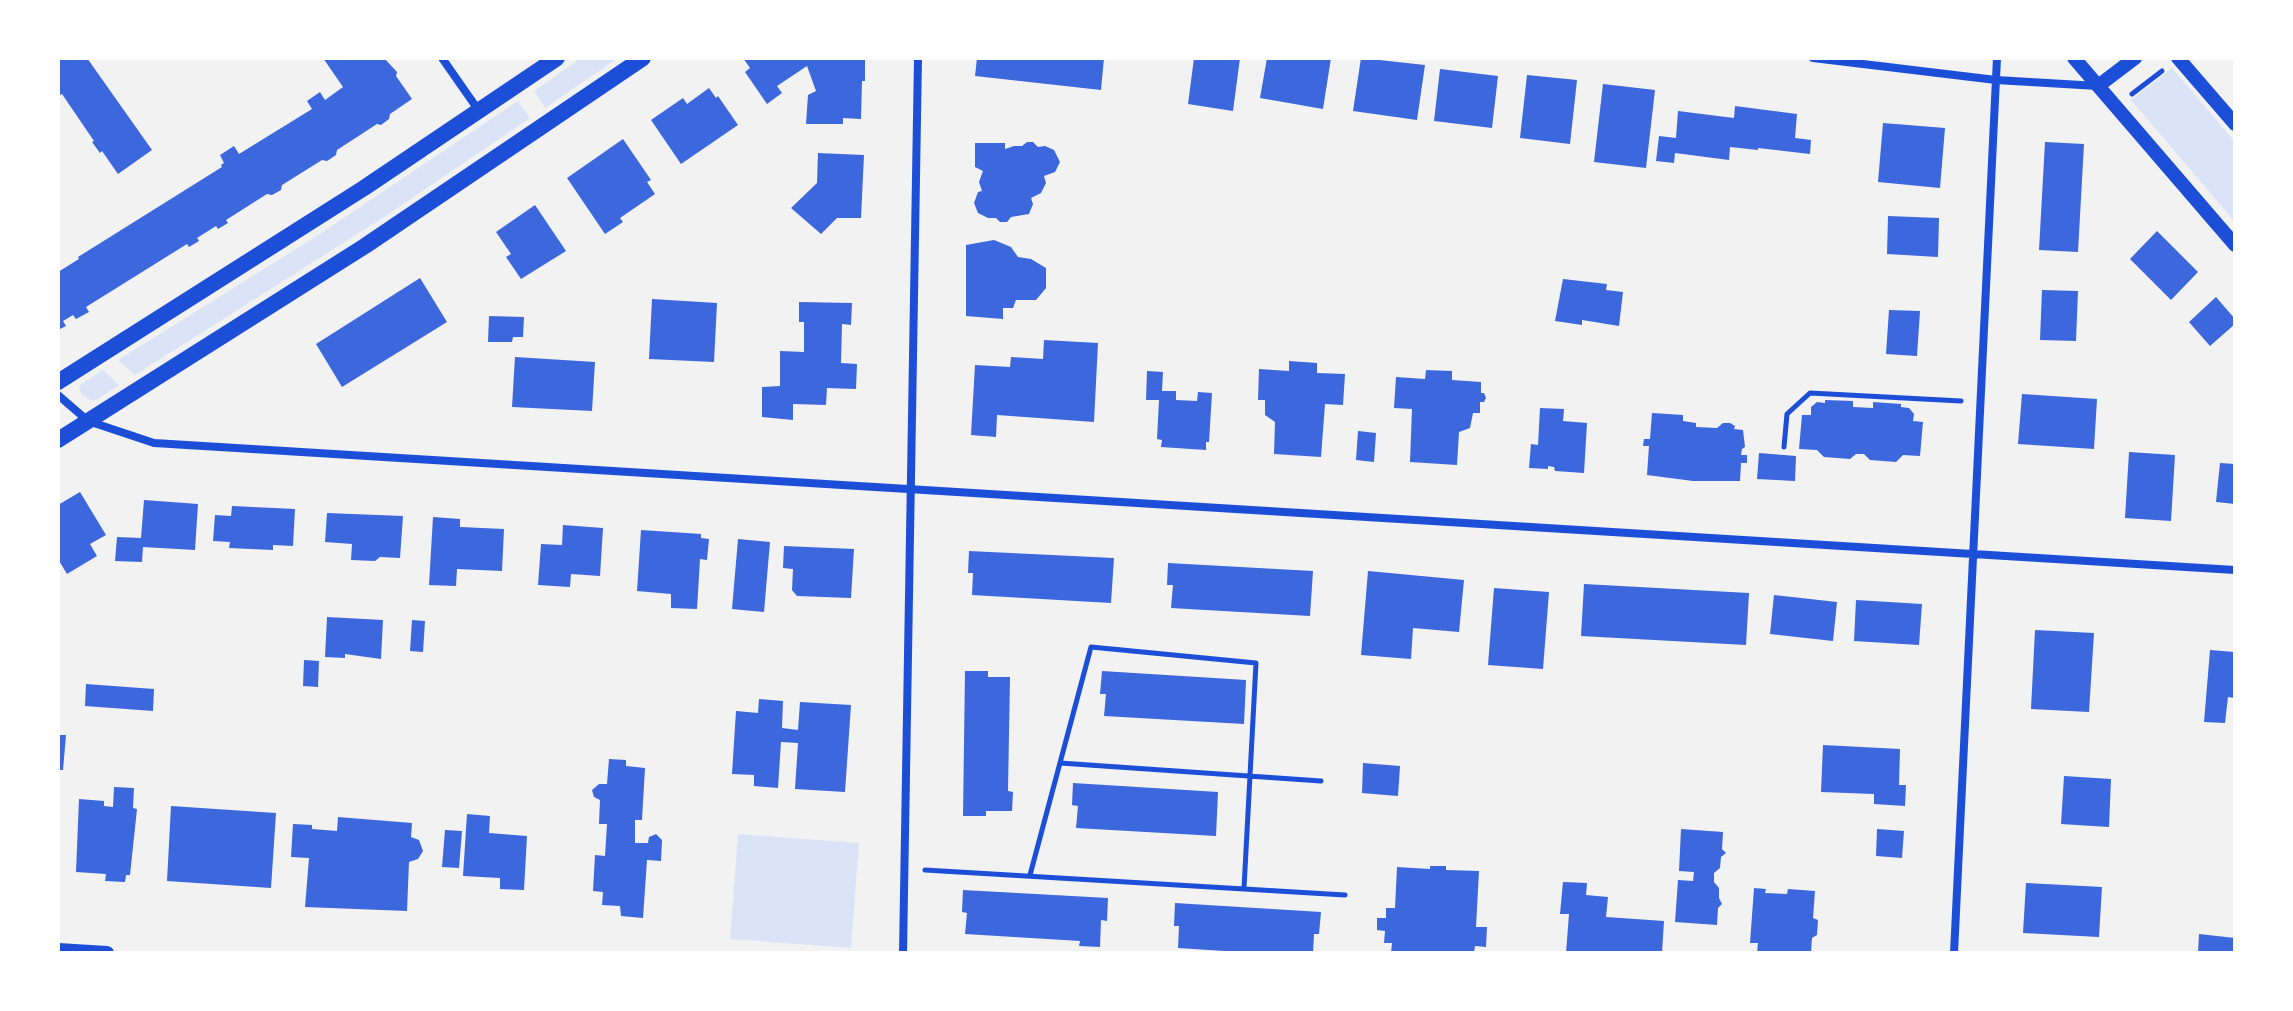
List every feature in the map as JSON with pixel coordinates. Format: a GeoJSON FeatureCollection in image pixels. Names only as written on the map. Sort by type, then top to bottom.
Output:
{"type":"FeatureCollection","features":[{"type":"Feature","properties":{"kind":"main road"},"geometry":{"type":"LineString","coordinates":[[58,382],[364,188],[557,58]]}},
{"type":"Feature","properties":{"kind":"main road"},"geometry":{"type":"LineString","coordinates":[[58,440],[365,246],[643,58]]}},
{"type":"Feature","properties":{"kind":"street"},"geometry":{"type":"LineString","coordinates":[[442,58],[479,111]]}},
{"type":"Feature","properties":{"kind":"street"},"geometry":{"type":"LineString","coordinates":[[903,953],[918,58]]}},
{"type":"Feature","properties":{"kind":"street"},"geometry":{"type":"LineString","coordinates":[[1813,58],[1996,80],[2098,86],[2135,58]]}},
{"type":"Feature","properties":{"kind":"street"},"geometry":{"type":"LineString","coordinates":[[1954,953],[1997,58]]}},
{"type":"Feature","properties":{"kind":"street"},"geometry":{"type":"LineString","coordinates":[[2074,58],[2235,245]]}},
{"type":"Feature","properties":{"kind":"street"},"geometry":{"type":"LineString","coordinates":[[2172,63],[2235,124]]}},
{"type":"Feature","properties":{"kind":"street"},"geometry":{"type":"LineString","coordinates":[[58,395],[88,421],[154,443],[2235,570]]}},
{"type":"Feature","properties":{"kind":"street"},"geometry":{"type":"LineString","coordinates":[[58,950],[107,953]]}},
{"type":"Feature","properties":{"kind":"path"},"geometry":{"type":"LineString","coordinates":[[2128,97],[2172,63]]}},
{"type":"Feature","properties":{"kind":"path"},"geometry":{"type":"LineString","coordinates":[[1784,447],[1787,414],[1810,393],[1961,401]]}},
{"type":"Feature","properties":{"kind":"path"},"geometry":{"type":"LineString","coordinates":[[1030,875],[1091,647],[1256,663],[1244,888]]}},
{"type":"Feature","properties":{"kind":"path"},"geometry":{"type":"LineString","coordinates":[[1060,763],[1321,781]]}},
{"type":"Feature","properties":{"kind":"path"},"geometry":{"type":"LineString","coordinates":[[925,870],[1345,895]]}},
{"type":"Feature","properties":{"kind":"shaded area"},"geometry":{"type":"Polygon","coordinates":[[[581,58],[618,58],[545,108],[534,91],[581,58]]]}},
{"type":"Feature","properties":{"kind":"shaded area"},"geometry":{"type":"Polygon","coordinates":[[[2172,68],[2235,142],[2235,222],[2131,100],[2172,68]]]}},
{"type":"Feature","properties":{"kind":"shaded area"},"geometry":{"type":"Polygon","coordinates":[[[518,101],[530,118],[381,219],[135,375],[118,360],[320,234],[518,101]]]}},
{"type":"Feature","properties":{"kind":"shaded area"},"geometry":{"type":"Polygon","coordinates":[[[103,370],[119,385],[91,401],[80,392],[79,386],[103,370]]]}},
{"type":"Feature","properties":{"kind":"shaded area"},"geometry":{"type":"Polygon","coordinates":[[[738,834],[859,843],[851,948],[730,939],[738,834]]]}},
{"type":"Feature","properties":{"kind":"building"},"geometry":{"type":"Polygon","coordinates":[[[58,58],[87,58],[152,150],[118,174],[92,142],[62,94],[58,96],[58,58]]]}},
{"type":"Feature","properties":{"kind":"building"},"geometry":{"type":"Polygon","coordinates":[[[323,58],[384,58],[397,72],[396,76],[412,99],[390,114],[381,125],[377,124],[337,150],[336,155],[327,161],[322,160],[282,185],[281,190],[267,194],[226,220],[228,223],[218,229],[216,226],[197,238],[199,241],[189,247],[187,244],[86,307],[89,312],[63,321],[66,326],[58,330],[58,272],[222,167],[224,163],[220,155],[234,146],[239,154],[312,109],[307,101],[320,92],[325,100],[343,87],[323,58]]]}},
{"type":"Feature","properties":{"kind":"building"},"geometry":{"type":"Polygon","coordinates":[[[743,58],[865,59],[861,119],[843,118],[843,124],[806,124],[808,95],[816,91],[807,66],[777,86],[782,93],[767,104],[745,72],[750,68],[743,58]]]}},
{"type":"Feature","properties":{"kind":"building"},"geometry":{"type":"Polygon","coordinates":[[[977,58],[1104,58],[1101,90],[975,76],[977,58]]]}},
{"type":"Feature","properties":{"kind":"building"},"geometry":{"type":"Polygon","coordinates":[[[1194,58],[1240,58],[1233,111],[1188,104],[1194,58]]]}},
{"type":"Feature","properties":{"kind":"building"},"geometry":{"type":"Polygon","coordinates":[[[1267,58],[1331,58],[1323,109],[1260,98],[1267,58]]]}},
{"type":"Feature","properties":{"kind":"building"},"geometry":{"type":"Polygon","coordinates":[[[1361,58],[1425,65],[1417,120],[1353,111],[1361,58]]]}},
{"type":"Feature","properties":{"kind":"building"},"geometry":{"type":"Polygon","coordinates":[[[1440,69],[1498,76],[1492,128],[1434,121],[1440,69]]]}},
{"type":"Feature","properties":{"kind":"building"},"geometry":{"type":"Polygon","coordinates":[[[1527,75],[1577,80],[1570,144],[1520,138],[1527,75]]]}},
{"type":"Feature","properties":{"kind":"building"},"geometry":{"type":"Polygon","coordinates":[[[1603,84],[1655,90],[1646,168],[1594,162],[1603,84]]]}},
{"type":"Feature","properties":{"kind":"building"},"geometry":{"type":"Polygon","coordinates":[[[709,88],[738,125],[681,164],[651,120],[683,98],[687,104],[709,88]]]}},
{"type":"Feature","properties":{"kind":"building"},"geometry":{"type":"Polygon","coordinates":[[[1735,106],[1797,114],[1795,138],[1811,140],[1810,154],[1730,147],[1729,160],[1675,153],[1674,163],[1656,161],[1659,136],[1676,138],[1678,111],[1734,118],[1735,106]]]}},
{"type":"Feature","properties":{"kind":"building"},"geometry":{"type":"Polygon","coordinates":[[[1883,123],[1945,128],[1940,188],[1878,182],[1883,123]]]}},
{"type":"Feature","properties":{"kind":"building"},"geometry":{"type":"Polygon","coordinates":[[[623,139],[651,180],[647,182],[655,194],[620,218],[623,222],[605,234],[567,178],[623,139]]]}},
{"type":"Feature","properties":{"kind":"building"},"geometry":{"type":"Polygon","coordinates":[[[1027,142],[1054,150],[1060,162],[1055,172],[1044,176],[1046,183],[1041,193],[1031,198],[1033,204],[1029,214],[1000,222],[978,213],[974,203],[978,192],[982,191],[979,182],[983,171],[975,167],[975,143],[1005,143],[1005,149],[1027,142]]]}},
{"type":"Feature","properties":{"kind":"building"},"geometry":{"type":"Polygon","coordinates":[[[2045,142],[2084,144],[2078,252],[2039,250],[2045,142]]]}},
{"type":"Feature","properties":{"kind":"building"},"geometry":{"type":"Polygon","coordinates":[[[818,153],[864,155],[861,218],[837,218],[821,234],[791,208],[817,183],[818,153]]]}},
{"type":"Feature","properties":{"kind":"building"},"geometry":{"type":"Polygon","coordinates":[[[535,205],[566,251],[521,279],[506,257],[511,254],[496,232],[535,205]]]}},
{"type":"Feature","properties":{"kind":"building"},"geometry":{"type":"Polygon","coordinates":[[[1888,216],[1939,218],[1938,257],[1887,254],[1888,216]]]}},
{"type":"Feature","properties":{"kind":"building"},"geometry":{"type":"Polygon","coordinates":[[[2157,231],[2198,272],[2171,300],[2130,259],[2157,231]]]}},
{"type":"Feature","properties":{"kind":"building"},"geometry":{"type":"Polygon","coordinates":[[[994,240],[1011,247],[1018,257],[1031,259],[1046,268],[1046,288],[1036,300],[1016,300],[1013,308],[1003,308],[1003,319],[966,316],[966,245],[994,240]]]}},
{"type":"Feature","properties":{"kind":"building"},"geometry":{"type":"Polygon","coordinates":[[[420,278],[447,322],[342,387],[316,344],[420,278]]]}},
{"type":"Feature","properties":{"kind":"building"},"geometry":{"type":"Polygon","coordinates":[[[1563,279],[1607,284],[1606,290],[1623,292],[1619,326],[1582,320],[1582,325],[1555,321],[1563,279]]]}},
{"type":"Feature","properties":{"kind":"building"},"geometry":{"type":"Polygon","coordinates":[[[2042,290],[2078,291],[2076,341],[2040,340],[2042,290]]]}},
{"type":"Feature","properties":{"kind":"building"},"geometry":{"type":"Polygon","coordinates":[[[2216,297],[2235,319],[2235,324],[2210,346],[2189,322],[2216,297]]]}},
{"type":"Feature","properties":{"kind":"building"},"geometry":{"type":"Polygon","coordinates":[[[652,299],[717,303],[714,362],[649,359],[652,299]]]}},
{"type":"Feature","properties":{"kind":"building"},"geometry":{"type":"Polygon","coordinates":[[[799,302],[852,303],[851,325],[842,324],[841,363],[857,364],[856,389],[827,388],[826,405],[793,404],[793,420],[762,417],[762,387],[780,386],[780,351],[804,352],[804,322],[799,322],[799,302]]]}},
{"type":"Feature","properties":{"kind":"building"},"geometry":{"type":"Polygon","coordinates":[[[1889,310],[1920,311],[1917,356],[1886,354],[1889,310]]]}},
{"type":"Feature","properties":{"kind":"building"},"geometry":{"type":"Polygon","coordinates":[[[489,316],[524,317],[523,337],[513,337],[512,342],[488,342],[489,316]]]}},
{"type":"Feature","properties":{"kind":"building"},"geometry":{"type":"Polygon","coordinates":[[[1044,340],[1098,343],[1094,422],[997,415],[996,437],[971,435],[975,365],[1010,367],[1011,357],[1043,359],[1044,340]]]}},
{"type":"Feature","properties":{"kind":"building"},"geometry":{"type":"Polygon","coordinates":[[[515,357],[595,362],[592,411],[512,407],[515,357]]]}},
{"type":"Feature","properties":{"kind":"building"},"geometry":{"type":"Polygon","coordinates":[[[1289,361],[1317,363],[1317,373],[1345,374],[1343,405],[1325,404],[1321,457],[1274,454],[1275,422],[1265,415],[1265,400],[1258,400],[1259,369],[1289,371],[1289,361]]]}},
{"type":"Feature","properties":{"kind":"building"},"geometry":{"type":"Polygon","coordinates":[[[1426,370],[1452,371],[1452,380],[1481,382],[1481,393],[1486,398],[1480,402],[1480,413],[1473,413],[1470,428],[1459,432],[1457,465],[1410,462],[1412,409],[1394,408],[1396,377],[1425,379],[1426,370]]]}},
{"type":"Feature","properties":{"kind":"building"},"geometry":{"type":"Polygon","coordinates":[[[1147,371],[1163,372],[1162,391],[1176,391],[1176,400],[1197,401],[1198,392],[1212,393],[1206,450],[1161,447],[1162,440],[1157,439],[1159,400],[1146,400],[1147,371]]]}},
{"type":"Feature","properties":{"kind":"building"},"geometry":{"type":"Polygon","coordinates":[[[2022,394],[2097,399],[2094,449],[2018,444],[2022,394]]]}},
{"type":"Feature","properties":{"kind":"building"},"geometry":{"type":"Polygon","coordinates":[[[1825,400],[1853,401],[1853,407],[1873,408],[1873,402],[1901,404],[1901,407],[1909,408],[1914,414],[1913,421],[1923,422],[1920,456],[1903,455],[1896,462],[1870,460],[1864,454],[1856,454],[1850,459],[1824,457],[1817,450],[1799,449],[1802,415],[1811,415],[1811,407],[1817,402],[1825,403],[1825,400]]]}},
{"type":"Feature","properties":{"kind":"building"},"geometry":{"type":"Polygon","coordinates":[[[1540,408],[1564,409],[1563,421],[1587,423],[1584,473],[1555,471],[1554,467],[1548,466],[1548,469],[1529,468],[1531,444],[1538,445],[1540,408]]]}},
{"type":"Feature","properties":{"kind":"building"},"geometry":{"type":"Polygon","coordinates":[[[1652,413],[1683,415],[1683,421],[1696,423],[1696,427],[1717,428],[1723,423],[1730,423],[1735,426],[1734,429],[1743,430],[1745,447],[1741,455],[1747,455],[1747,463],[1741,463],[1740,481],[1693,481],[1647,475],[1649,446],[1643,446],[1644,439],[1650,439],[1652,413]]]}},
{"type":"Feature","properties":{"kind":"building"},"geometry":{"type":"Polygon","coordinates":[[[1358,431],[1376,433],[1374,462],[1356,460],[1358,431]]]}},
{"type":"Feature","properties":{"kind":"building"},"geometry":{"type":"Polygon","coordinates":[[[2129,452],[2175,455],[2171,521],[2125,518],[2129,452]]]}},
{"type":"Feature","properties":{"kind":"building"},"geometry":{"type":"Polygon","coordinates":[[[1759,453],[1796,456],[1795,481],[1757,479],[1759,453]]]}},
{"type":"Feature","properties":{"kind":"building"},"geometry":{"type":"Polygon","coordinates":[[[2220,463],[2235,464],[2235,504],[2216,502],[2220,463]]]}},
{"type":"Feature","properties":{"kind":"building"},"geometry":{"type":"Polygon","coordinates":[[[80,492],[106,535],[90,544],[97,556],[67,574],[58,559],[58,505],[80,492]]]}},
{"type":"Feature","properties":{"kind":"building"},"geometry":{"type":"Polygon","coordinates":[[[144,500],[198,504],[195,550],[143,547],[142,562],[115,561],[117,537],[141,538],[144,500]]]}},
{"type":"Feature","properties":{"kind":"building"},"geometry":{"type":"Polygon","coordinates":[[[232,506],[295,509],[293,546],[273,545],[273,550],[229,548],[230,542],[213,541],[215,515],[231,516],[232,506]]]}},
{"type":"Feature","properties":{"kind":"building"},"geometry":{"type":"Polygon","coordinates":[[[327,513],[403,516],[400,558],[351,560],[352,544],[325,542],[327,513]]]}},
{"type":"Feature","properties":{"kind":"building"},"geometry":{"type":"Polygon","coordinates":[[[433,517],[460,519],[460,527],[504,529],[502,571],[457,569],[456,586],[429,585],[433,517]]]}},
{"type":"Feature","properties":{"kind":"building"},"geometry":{"type":"Polygon","coordinates":[[[563,525],[603,528],[600,576],[571,574],[570,587],[538,585],[541,544],[562,545],[563,525]]]}},
{"type":"Feature","properties":{"kind":"building"},"geometry":{"type":"Polygon","coordinates":[[[641,530],[701,534],[701,538],[709,539],[707,560],[700,559],[697,609],[671,608],[671,594],[637,591],[641,530]]]}},
{"type":"Feature","properties":{"kind":"building"},"geometry":{"type":"Polygon","coordinates":[[[738,539],[770,542],[764,612],[732,609],[738,539]]]}},
{"type":"Feature","properties":{"kind":"building"},"geometry":{"type":"Polygon","coordinates":[[[784,546],[854,549],[851,598],[797,596],[792,590],[793,569],[783,568],[784,546]]]}},
{"type":"Feature","properties":{"kind":"building"},"geometry":{"type":"Polygon","coordinates":[[[969,551],[1114,558],[1111,603],[972,595],[973,573],[968,573],[969,551]]]}},
{"type":"Feature","properties":{"kind":"building"},"geometry":{"type":"Polygon","coordinates":[[[1168,563],[1313,571],[1310,616],[1171,608],[1173,585],[1167,585],[1168,563]]]}},
{"type":"Feature","properties":{"kind":"building"},"geometry":{"type":"Polygon","coordinates":[[[1368,571],[1464,580],[1459,632],[1413,628],[1411,659],[1361,655],[1368,571]]]}},
{"type":"Feature","properties":{"kind":"building"},"geometry":{"type":"Polygon","coordinates":[[[1584,584],[1749,593],[1746,645],[1581,636],[1584,584]]]}},
{"type":"Feature","properties":{"kind":"building"},"geometry":{"type":"Polygon","coordinates":[[[1494,588],[1549,592],[1543,669],[1488,665],[1494,588]]]}},
{"type":"Feature","properties":{"kind":"building"},"geometry":{"type":"Polygon","coordinates":[[[1774,595],[1837,602],[1833,641],[1770,634],[1774,595]]]}},
{"type":"Feature","properties":{"kind":"building"},"geometry":{"type":"Polygon","coordinates":[[[1856,600],[1922,604],[1919,645],[1854,641],[1856,600]]]}},
{"type":"Feature","properties":{"kind":"building"},"geometry":{"type":"Polygon","coordinates":[[[327,617],[383,620],[381,659],[345,654],[345,658],[325,657],[327,617]]]}},
{"type":"Feature","properties":{"kind":"building"},"geometry":{"type":"Polygon","coordinates":[[[412,620],[425,621],[423,652],[410,651],[412,620]]]}},
{"type":"Feature","properties":{"kind":"building"},"geometry":{"type":"Polygon","coordinates":[[[2035,630],[2094,633],[2089,712],[2031,709],[2035,630]]]}},
{"type":"Feature","properties":{"kind":"building"},"geometry":{"type":"Polygon","coordinates":[[[2210,650],[2235,652],[2235,698],[2228,697],[2225,723],[2204,722],[2210,650]]]}},
{"type":"Feature","properties":{"kind":"building"},"geometry":{"type":"Polygon","coordinates":[[[304,660],[319,661],[318,687],[303,686],[304,660]]]}},
{"type":"Feature","properties":{"kind":"building"},"geometry":{"type":"Polygon","coordinates":[[[965,671],[988,671],[988,677],[1010,677],[1008,791],[1013,792],[1012,811],[986,811],[986,816],[963,816],[965,671]]]}},
{"type":"Feature","properties":{"kind":"building"},"geometry":{"type":"Polygon","coordinates":[[[1102,671],[1246,680],[1244,724],[1104,716],[1106,694],[1100,694],[1102,671]]]}},
{"type":"Feature","properties":{"kind":"building"},"geometry":{"type":"Polygon","coordinates":[[[86,684],[154,689],[153,711],[85,706],[86,684]]]}},
{"type":"Feature","properties":{"kind":"building"},"geometry":{"type":"Polygon","coordinates":[[[759,699],[783,701],[782,728],[798,730],[800,702],[851,705],[845,792],[795,789],[798,743],[781,742],[778,788],[754,786],[754,775],[732,774],[736,711],[758,713],[759,699]]]}},
{"type":"Feature","properties":{"kind":"building"},"geometry":{"type":"Polygon","coordinates":[[[58,735],[66,735],[63,770],[58,770],[58,735]]]}},
{"type":"Feature","properties":{"kind":"building"},"geometry":{"type":"Polygon","coordinates":[[[1823,745],[1900,749],[1899,785],[1906,785],[1905,806],[1874,804],[1874,794],[1821,792],[1823,745]]]}},
{"type":"Feature","properties":{"kind":"building"},"geometry":{"type":"Polygon","coordinates":[[[609,759],[626,760],[626,766],[645,768],[642,820],[635,820],[635,843],[648,843],[649,837],[656,834],[662,840],[661,861],[647,860],[643,918],[621,916],[620,906],[602,905],[603,892],[593,891],[595,855],[605,856],[607,824],[599,824],[600,800],[594,797],[592,790],[599,784],[607,784],[609,759]]]}},
{"type":"Feature","properties":{"kind":"building"},"geometry":{"type":"Polygon","coordinates":[[[1363,763],[1400,766],[1398,796],[1362,793],[1363,763]]]}},
{"type":"Feature","properties":{"kind":"building"},"geometry":{"type":"Polygon","coordinates":[[[2064,776],[2111,779],[2109,827],[2061,824],[2064,776]]]}},
{"type":"Feature","properties":{"kind":"building"},"geometry":{"type":"Polygon","coordinates":[[[1073,783],[1218,792],[1216,836],[1076,828],[1078,806],[1072,805],[1073,783]]]}},
{"type":"Feature","properties":{"kind":"building"},"geometry":{"type":"Polygon","coordinates":[[[114,787],[134,788],[133,808],[137,809],[130,875],[126,875],[125,882],[105,881],[106,874],[76,872],[79,799],[104,801],[104,806],[113,807],[114,787]]]}},
{"type":"Feature","properties":{"kind":"building"},"geometry":{"type":"Polygon","coordinates":[[[171,806],[276,813],[271,888],[167,881],[171,806]]]}},
{"type":"Feature","properties":{"kind":"building"},"geometry":{"type":"Polygon","coordinates":[[[467,814],[490,816],[489,833],[527,836],[524,890],[500,889],[500,878],[463,876],[467,814]]]}},
{"type":"Feature","properties":{"kind":"building"},"geometry":{"type":"Polygon","coordinates":[[[338,817],[412,823],[411,837],[419,840],[423,851],[418,859],[409,862],[407,911],[305,907],[309,858],[291,857],[293,824],[337,831],[338,817]]]}},
{"type":"Feature","properties":{"kind":"building"},"geometry":{"type":"Polygon","coordinates":[[[1681,829],[1723,832],[1722,849],[1726,853],[1721,857],[1720,868],[1714,873],[1722,904],[1718,908],[1717,925],[1675,922],[1678,880],[1693,881],[1694,872],[1679,871],[1681,829]]]}},
{"type":"Feature","properties":{"kind":"building"},"geometry":{"type":"Polygon","coordinates":[[[1877,829],[1904,831],[1902,858],[1876,856],[1877,829]]]}},
{"type":"Feature","properties":{"kind":"building"},"geometry":{"type":"Polygon","coordinates":[[[445,830],[462,831],[459,868],[442,867],[445,830]]]}},
{"type":"Feature","properties":{"kind":"building"},"geometry":{"type":"Polygon","coordinates":[[[1430,866],[1479,871],[1476,927],[1487,927],[1486,947],[1475,946],[1474,953],[1391,953],[1392,943],[1384,943],[1385,931],[1377,930],[1377,918],[1386,918],[1386,908],[1395,908],[1397,867],[1430,869],[1430,866]]]}},
{"type":"Feature","properties":{"kind":"building"},"geometry":{"type":"Polygon","coordinates":[[[1563,882],[1587,883],[1586,895],[1608,897],[1606,917],[1664,921],[1662,953],[1566,953],[1569,914],[1560,914],[1563,882]]]}},
{"type":"Feature","properties":{"kind":"building"},"geometry":{"type":"Polygon","coordinates":[[[2026,883],[2102,887],[2099,937],[2023,933],[2026,883]]]}},
{"type":"Feature","properties":{"kind":"building"},"geometry":{"type":"Polygon","coordinates":[[[1754,888],[1766,889],[1765,893],[1787,894],[1788,889],[1815,891],[1813,918],[1818,920],[1811,953],[1757,953],[1758,943],[1750,943],[1754,888]]]}},
{"type":"Feature","properties":{"kind":"building"},"geometry":{"type":"Polygon","coordinates":[[[963,890],[1108,898],[1107,921],[1101,920],[1100,947],[1079,946],[1080,941],[965,934],[967,913],[962,912],[963,890]]]}},
{"type":"Feature","properties":{"kind":"building"},"geometry":{"type":"Polygon","coordinates":[[[1175,903],[1321,912],[1319,934],[1314,934],[1313,953],[1178,948],[1179,926],[1174,926],[1175,903]]]}},
{"type":"Feature","properties":{"kind":"building"},"geometry":{"type":"Polygon","coordinates":[[[2199,934],[2235,938],[2235,953],[2198,953],[2199,934]]]}}]}
